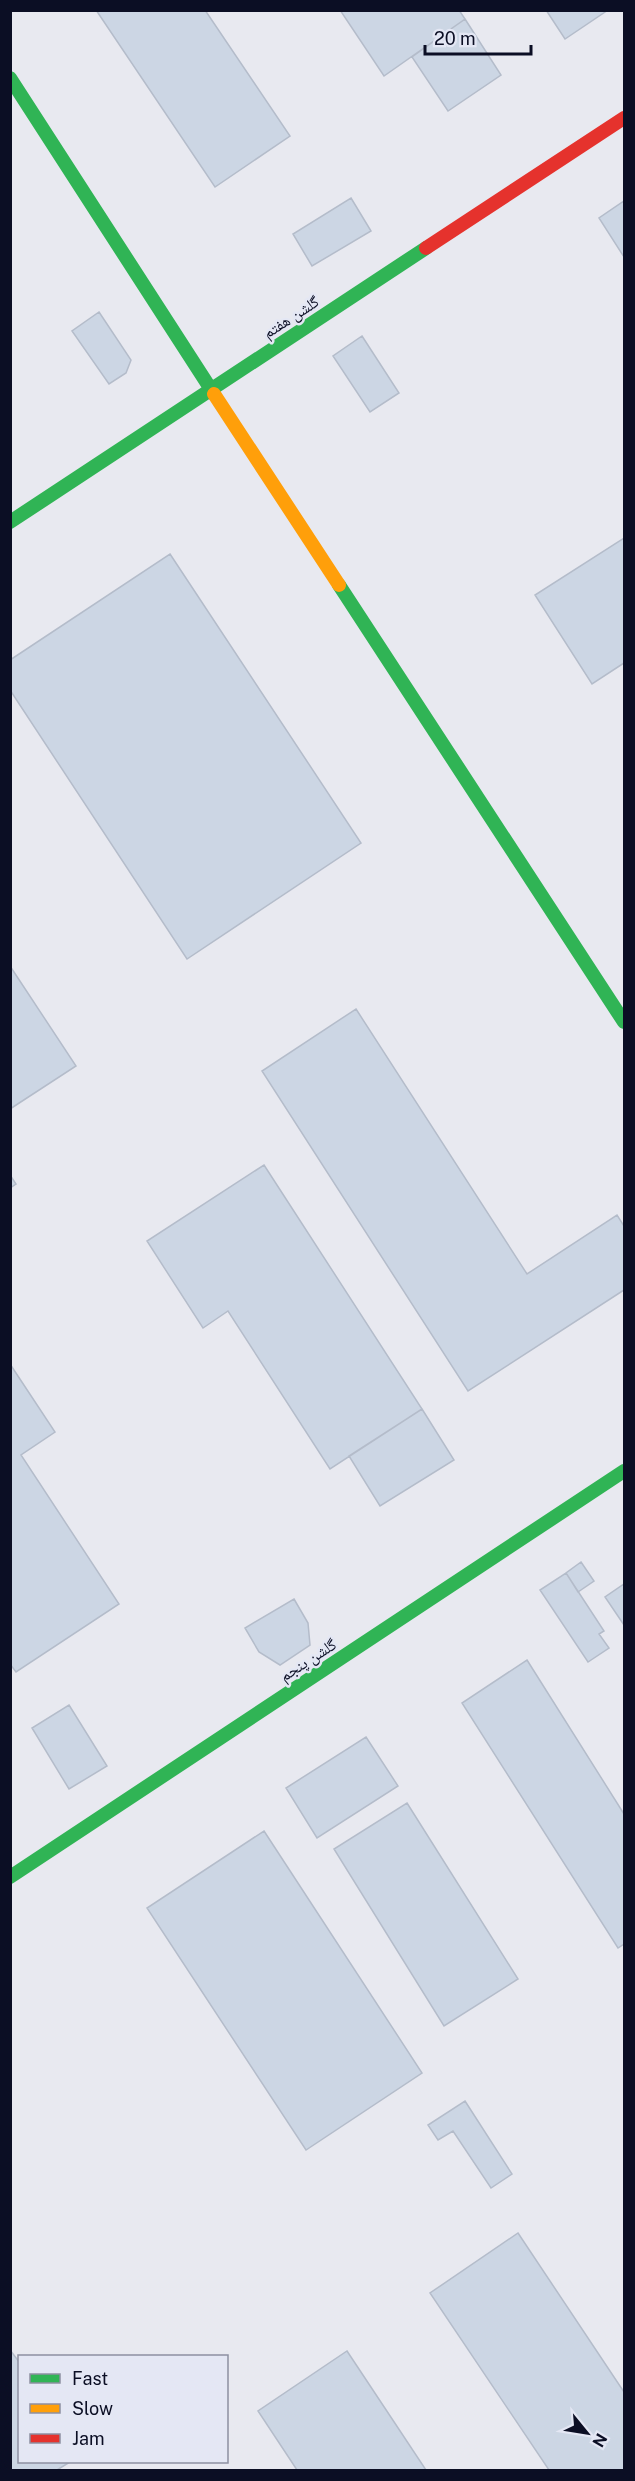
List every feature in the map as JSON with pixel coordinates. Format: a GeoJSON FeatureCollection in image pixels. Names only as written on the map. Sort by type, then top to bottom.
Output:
{"type":"FeatureCollection","features":[{"type":"Feature","properties":{"kind":"street"},"geometry":{"type":"LineString","coordinates":[[10,78],[624,1022]]}},
{"type":"Feature","properties":{"kind":"street","name":"گلشن هفتم"},"geometry":{"type":"LineString","coordinates":[[10,522],[624,118]]}},
{"type":"Feature","properties":{"kind":"street","name":"گلشن پنجم"},"geometry":{"type":"LineString","coordinates":[[10,1877],[624,1471]]}},
{"type":"Feature","properties":{"kind":"building"},"geometry":{"type":"Polygon","coordinates":[[[96,10],[205,10],[290,136],[215,187],[96,10]]]}},
{"type":"Feature","properties":{"kind":"building"},"geometry":{"type":"Polygon","coordinates":[[[340,10],[459,10],[465,19],[384,76],[340,10]]]}},
{"type":"Feature","properties":{"kind":"building"},"geometry":{"type":"Polygon","coordinates":[[[546,10],[608,10],[565,39],[546,10]]]}},
{"type":"Feature","properties":{"kind":"building"},"geometry":{"type":"Polygon","coordinates":[[[465,19],[501,75],[448,111],[412,57],[465,19]]]}},
{"type":"Feature","properties":{"kind":"building"},"geometry":{"type":"Polygon","coordinates":[[[351,198],[371,231],[312,266],[293,234],[351,198]]]}},
{"type":"Feature","properties":{"kind":"building"},"geometry":{"type":"Polygon","coordinates":[[[624,201],[624,257],[599,218],[624,201]]]}},
{"type":"Feature","properties":{"kind":"building"},"geometry":{"type":"Polygon","coordinates":[[[99,312],[131,360],[126,373],[109,384],[72,331],[99,312]]]}},
{"type":"Feature","properties":{"kind":"building"},"geometry":{"type":"Polygon","coordinates":[[[362,336],[399,393],[370,412],[333,356],[362,336]]]}},
{"type":"Feature","properties":{"kind":"building"},"geometry":{"type":"Polygon","coordinates":[[[624,538],[624,663],[592,684],[535,595],[624,538]]]}},
{"type":"Feature","properties":{"kind":"building"},"geometry":{"type":"Polygon","coordinates":[[[170,554],[361,843],[187,959],[10,690],[10,660],[170,554]]]}},
{"type":"Feature","properties":{"kind":"building"},"geometry":{"type":"Polygon","coordinates":[[[10,966],[76,1066],[10,1109],[10,966]]]}},
{"type":"Feature","properties":{"kind":"building"},"geometry":{"type":"Polygon","coordinates":[[[356,1009],[527,1274],[617,1215],[624,1226],[624,1290],[468,1391],[262,1071],[356,1009]]]}},
{"type":"Feature","properties":{"kind":"building"},"geometry":{"type":"Polygon","coordinates":[[[264,1165],[422,1409],[330,1469],[228,1311],[203,1328],[147,1241],[264,1165]]]}},
{"type":"Feature","properties":{"kind":"building"},"geometry":{"type":"Polygon","coordinates":[[[10,1175],[16,1184],[10,1188],[10,1175]]]}},
{"type":"Feature","properties":{"kind":"building"},"geometry":{"type":"Polygon","coordinates":[[[10,1364],[55,1432],[21,1455],[119,1604],[16,1672],[10,1664],[10,1364]]]}},
{"type":"Feature","properties":{"kind":"building"},"geometry":{"type":"Polygon","coordinates":[[[422,1409],[454,1460],[380,1506],[349,1456],[422,1409]]]}},
{"type":"Feature","properties":{"kind":"building"},"geometry":{"type":"Polygon","coordinates":[[[581,1562],[594,1581],[578,1592],[566,1573],[581,1562]]]}},
{"type":"Feature","properties":{"kind":"building"},"geometry":{"type":"Polygon","coordinates":[[[566,1573],[604,1631],[599,1634],[609,1648],[588,1662],[540,1590],[566,1573]]]}},
{"type":"Feature","properties":{"kind":"building"},"geometry":{"type":"Polygon","coordinates":[[[624,1584],[624,1625],[605,1597],[624,1584]]]}},
{"type":"Feature","properties":{"kind":"building"},"geometry":{"type":"Polygon","coordinates":[[[294,1599],[308,1623],[310,1645],[280,1665],[259,1652],[245,1628],[294,1599]]]}},
{"type":"Feature","properties":{"kind":"building"},"geometry":{"type":"Polygon","coordinates":[[[527,1660],[624,1814],[624,1944],[618,1948],[462,1703],[527,1660]]]}},
{"type":"Feature","properties":{"kind":"building"},"geometry":{"type":"Polygon","coordinates":[[[69,1705],[107,1766],[69,1789],[32,1728],[69,1705]]]}},
{"type":"Feature","properties":{"kind":"building"},"geometry":{"type":"Polygon","coordinates":[[[366,1737],[398,1786],[317,1838],[286,1788],[366,1737]]]}},
{"type":"Feature","properties":{"kind":"building"},"geometry":{"type":"Polygon","coordinates":[[[407,1803],[518,1979],[444,2026],[334,1849],[407,1803]]]}},
{"type":"Feature","properties":{"kind":"building"},"geometry":{"type":"Polygon","coordinates":[[[264,1831],[422,2073],[306,2150],[147,1908],[264,1831]]]}},
{"type":"Feature","properties":{"kind":"building"},"geometry":{"type":"Polygon","coordinates":[[[465,2101],[512,2174],[491,2188],[453,2131],[438,2140],[428,2125],[465,2101]]]}},
{"type":"Feature","properties":{"kind":"building"},"geometry":{"type":"Polygon","coordinates":[[[518,2233],[624,2392],[624,2470],[549,2470],[430,2293],[518,2233]]]}},
{"type":"Feature","properties":{"kind":"building"},"geometry":{"type":"Polygon","coordinates":[[[10,2350],[18,2360],[18,2463],[68,2463],[57,2470],[10,2470],[10,2350]]]}},
{"type":"Feature","properties":{"kind":"building"},"geometry":{"type":"Polygon","coordinates":[[[347,2351],[426,2470],[297,2470],[258,2411],[347,2351]]]}},
{"type":"Feature","properties":{"kind":"traffic: fast"},"geometry":{"type":"LineString","coordinates":[[10,78],[214,394]]}},
{"type":"Feature","properties":{"kind":"traffic: fast"},"geometry":{"type":"LineString","coordinates":[[10,522],[426,248]]}},
{"type":"Feature","properties":{"kind":"traffic: fast"},"geometry":{"type":"LineString","coordinates":[[339,585],[624,1022]]}},
{"type":"Feature","properties":{"kind":"traffic: fast"},"geometry":{"type":"LineString","coordinates":[[10,1877],[624,1471]]}},
{"type":"Feature","properties":{"kind":"traffic: slow"},"geometry":{"type":"LineString","coordinates":[[214,394],[339,585]]}},
{"type":"Feature","properties":{"kind":"traffic: jam"},"geometry":{"type":"LineString","coordinates":[[426,248],[624,118]]}}]}
